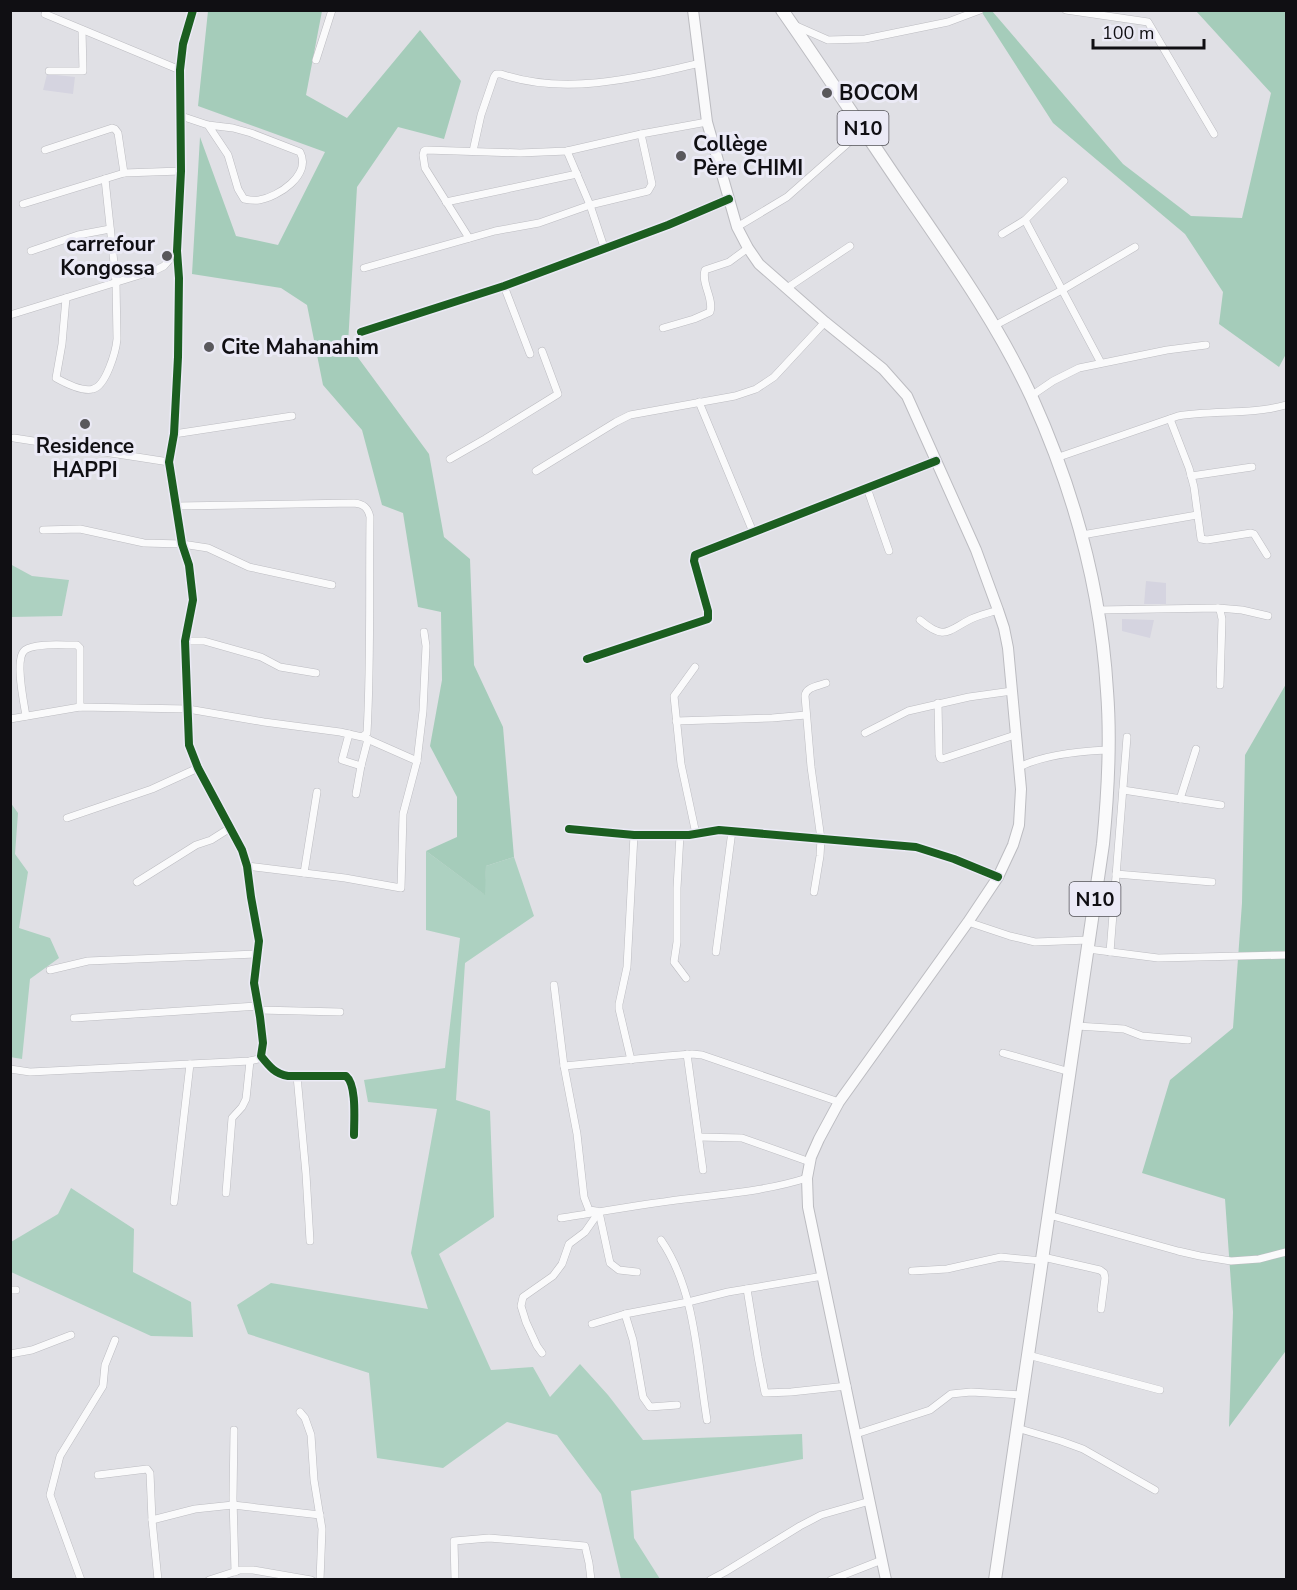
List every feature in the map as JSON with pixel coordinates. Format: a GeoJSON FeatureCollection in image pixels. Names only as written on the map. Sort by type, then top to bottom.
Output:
{"type":"FeatureCollection","features":[{"type":"Feature","properties":{"kind":"highway","name":"N10"},"geometry":{"type":"LineString","coordinates":[[783,10],[994,326],[1031,396],[1068,489],[1082,535],[1098,610],[1108,693],[1107,804],[1103,844],[994,1580]]}},
{"type":"Feature","properties":{"kind":"main road"},"geometry":{"type":"LineString","coordinates":[[693,10],[707,122],[737,227],[759,264],[825,322],[884,369],[907,396],[976,550],[1004,628],[1008,648],[1021,789],[1019,825],[1013,845],[998,877],[968,922],[839,1102],[819,1139],[810,1162],[807,1178],[808,1207],[886,1580]]}},
{"type":"Feature","properties":{"kind":"street"},"geometry":{"type":"LineString","coordinates":[[10,1069],[30,1072],[250,1061],[261,1056],[263,1043],[254,983],[258,932],[250,897],[247,866],[242,850],[198,768],[189,745],[185,640],[193,600],[189,566],[182,544],[169,462],[174,434],[178,357],[180,70],[183,44],[193,10]]}},
{"type":"Feature","properties":{"kind":"street"},"geometry":{"type":"LineString","coordinates":[[316,60],[332,10]]}},
{"type":"Feature","properties":{"kind":"street"},"geometry":{"type":"LineString","coordinates":[[792,24],[828,40],[865,39],[948,22],[980,10]]}},
{"type":"Feature","properties":{"kind":"street"},"geometry":{"type":"LineString","coordinates":[[1066,10],[1148,22],[1214,134]]}},
{"type":"Feature","properties":{"kind":"street"},"geometry":{"type":"LineString","coordinates":[[45,15],[180,70]]}},
{"type":"Feature","properties":{"kind":"street"},"geometry":{"type":"LineString","coordinates":[[49,71],[83,71],[82,30]]}},
{"type":"Feature","properties":{"kind":"street"},"geometry":{"type":"LineString","coordinates":[[473,151],[481,115],[496,74],[561,84],[605,82],[636,78],[700,63]]}},
{"type":"Feature","properties":{"kind":"street"},"geometry":{"type":"LineString","coordinates":[[181,116],[208,125],[251,133],[300,153],[303,157],[302,170],[292,183],[274,195],[261,200],[244,199],[238,189],[228,155],[208,125]]}},
{"type":"Feature","properties":{"kind":"street"},"geometry":{"type":"LineString","coordinates":[[469,238],[425,168],[423,155],[426,150],[520,153],[567,151],[707,122]]}},
{"type":"Feature","properties":{"kind":"street"},"geometry":{"type":"LineString","coordinates":[[45,150],[112,128],[118,133],[124,173]]}},
{"type":"Feature","properties":{"kind":"street"},"geometry":{"type":"LineString","coordinates":[[737,227],[787,197],[864,129]]}},
{"type":"Feature","properties":{"kind":"street"},"geometry":{"type":"LineString","coordinates":[[364,268],[495,231],[539,223],[590,205],[648,191],[651,188],[651,179],[641,134]]}},
{"type":"Feature","properties":{"kind":"street"},"geometry":{"type":"LineString","coordinates":[[567,151],[590,205],[604,248]]}},
{"type":"Feature","properties":{"kind":"street"},"geometry":{"type":"LineString","coordinates":[[23,204],[124,173],[181,171]]}},
{"type":"Feature","properties":{"kind":"street"},"geometry":{"type":"LineString","coordinates":[[446,202],[577,174]]}},
{"type":"Feature","properties":{"kind":"street"},"geometry":{"type":"LineString","coordinates":[[66,298],[56,378],[85,389],[97,388],[107,373],[116,348],[116,282],[105,178]]}},
{"type":"Feature","properties":{"kind":"street"},"geometry":{"type":"LineString","coordinates":[[1002,234],[1024,220],[1064,181]]}},
{"type":"Feature","properties":{"kind":"street"},"geometry":{"type":"LineString","coordinates":[[361,332],[504,285],[668,225],[729,199]]}},
{"type":"Feature","properties":{"kind":"street"},"geometry":{"type":"LineString","coordinates":[[1024,220],[1101,363]]}},
{"type":"Feature","properties":{"kind":"street"},"geometry":{"type":"LineString","coordinates":[[31,251],[78,235],[110,229]]}},
{"type":"Feature","properties":{"kind":"street"},"geometry":{"type":"LineString","coordinates":[[787,288],[850,246]]}},
{"type":"Feature","properties":{"kind":"street"},"geometry":{"type":"LineString","coordinates":[[994,326],[1062,290],[1135,247]]}},
{"type":"Feature","properties":{"kind":"street"},"geometry":{"type":"LineString","coordinates":[[663,328],[710,312],[705,270],[729,262],[748,248]]}},
{"type":"Feature","properties":{"kind":"street"},"geometry":{"type":"LineString","coordinates":[[10,315],[156,270],[164,266],[177,251]]}},
{"type":"Feature","properties":{"kind":"street"},"geometry":{"type":"LineString","coordinates":[[504,285],[530,354]]}},
{"type":"Feature","properties":{"kind":"street"},"geometry":{"type":"LineString","coordinates":[[536,471],[630,415],[735,396],[756,389],[774,377],[825,322]]}},
{"type":"Feature","properties":{"kind":"street"},"geometry":{"type":"LineString","coordinates":[[1031,396],[1069,372],[1101,363],[1206,345]]}},
{"type":"Feature","properties":{"kind":"street"},"geometry":{"type":"LineString","coordinates":[[450,459],[558,394],[542,351]]}},
{"type":"Feature","properties":{"kind":"street"},"geometry":{"type":"LineString","coordinates":[[699,402],[753,532]]}},
{"type":"Feature","properties":{"kind":"street"},"geometry":{"type":"LineString","coordinates":[[1056,458],[1170,419],[1192,414],[1256,411],[1287,405]]}},
{"type":"Feature","properties":{"kind":"street"},"geometry":{"type":"LineString","coordinates":[[174,434],[292,416]]}},
{"type":"Feature","properties":{"kind":"street"},"geometry":{"type":"LineString","coordinates":[[1170,419],[1191,476],[1201,538],[1203,540],[1251,533],[1254,534],[1267,555]]}},
{"type":"Feature","properties":{"kind":"street"},"geometry":{"type":"LineString","coordinates":[[14,438],[169,462]]}},
{"type":"Feature","properties":{"kind":"street"},"geometry":{"type":"LineString","coordinates":[[587,659],[708,619],[708,611],[694,561],[695,555],[936,461]]}},
{"type":"Feature","properties":{"kind":"street"},"geometry":{"type":"LineString","coordinates":[[1191,476],[1252,467]]}},
{"type":"Feature","properties":{"kind":"street"},"geometry":{"type":"LineString","coordinates":[[867,488],[889,551]]}},
{"type":"Feature","properties":{"kind":"street"},"geometry":{"type":"LineString","coordinates":[[177,506],[354,503],[368,510],[370,517],[369,703],[367,734],[356,794]]}},
{"type":"Feature","properties":{"kind":"street"},"geometry":{"type":"LineString","coordinates":[[1082,535],[1197,515]]}},
{"type":"Feature","properties":{"kind":"street"},"geometry":{"type":"LineString","coordinates":[[43,530],[80,529],[144,543],[182,544],[208,548],[249,567],[332,585]]}},
{"type":"Feature","properties":{"kind":"street"},"geometry":{"type":"LineString","coordinates":[[1098,610],[1218,608],[1242,610],[1268,616]]}},
{"type":"Feature","properties":{"kind":"street"},"geometry":{"type":"LineString","coordinates":[[1218,608],[1222,619],[1220,685]]}},
{"type":"Feature","properties":{"kind":"street"},"geometry":{"type":"LineString","coordinates":[[920,621],[942,633],[952,631],[974,618],[998,610]]}},
{"type":"Feature","properties":{"kind":"street"},"geometry":{"type":"LineString","coordinates":[[247,866],[400,888],[403,814],[417,760],[423,711],[426,646],[424,632]]}},
{"type":"Feature","properties":{"kind":"street"},"geometry":{"type":"LineString","coordinates":[[185,640],[204,641],[261,657],[280,667],[316,673]]}},
{"type":"Feature","properties":{"kind":"street"},"geometry":{"type":"LineString","coordinates":[[26,716],[20,674],[22,654],[25,650],[36,646],[77,645],[80,648],[80,707]]}},
{"type":"Feature","properties":{"kind":"street"},"geometry":{"type":"LineString","coordinates":[[695,667],[674,696],[681,764],[696,834]]}},
{"type":"Feature","properties":{"kind":"street"},"geometry":{"type":"LineString","coordinates":[[814,892],[821,839],[811,768],[805,692],[826,683]]}},
{"type":"Feature","properties":{"kind":"street"},"geometry":{"type":"LineString","coordinates":[[865,733],[908,711],[969,697],[1012,691]]}},
{"type":"Feature","properties":{"kind":"street"},"geometry":{"type":"LineString","coordinates":[[938,703],[939,754],[942,759],[1015,735]]}},
{"type":"Feature","properties":{"kind":"street"},"geometry":{"type":"LineString","coordinates":[[10,718],[80,707],[188,709],[349,734],[365,738],[417,760]]}},
{"type":"Feature","properties":{"kind":"street"},"geometry":{"type":"LineString","coordinates":[[676,721],[806,715]]}},
{"type":"Feature","properties":{"kind":"street"},"geometry":{"type":"LineString","coordinates":[[349,734],[342,760],[361,766]]}},
{"type":"Feature","properties":{"kind":"street"},"geometry":{"type":"LineString","coordinates":[[1110,952],[1127,737]]}},
{"type":"Feature","properties":{"kind":"street"},"geometry":{"type":"LineString","coordinates":[[1180,799],[1196,749]]}},
{"type":"Feature","properties":{"kind":"street"},"geometry":{"type":"LineString","coordinates":[[1019,767],[1031,761],[1085,751],[1108,750]]}},
{"type":"Feature","properties":{"kind":"street"},"geometry":{"type":"LineString","coordinates":[[67,818],[152,789],[198,768]]}},
{"type":"Feature","properties":{"kind":"street"},"geometry":{"type":"LineString","coordinates":[[1123,790],[1221,805]]}},
{"type":"Feature","properties":{"kind":"street"},"geometry":{"type":"LineString","coordinates":[[304,873],[317,792]]}},
{"type":"Feature","properties":{"kind":"street"},"geometry":{"type":"LineString","coordinates":[[137,882],[196,845],[211,840],[230,828]]}},
{"type":"Feature","properties":{"kind":"street"},"geometry":{"type":"LineString","coordinates":[[569,829],[634,835],[680,835],[719,830],[916,847],[998,877]]}},
{"type":"Feature","properties":{"kind":"street"},"geometry":{"type":"LineString","coordinates":[[716,952],[732,831]]}},
{"type":"Feature","properties":{"kind":"street"},"geometry":{"type":"LineString","coordinates":[[631,1060],[619,1004],[627,967],[634,835]]}},
{"type":"Feature","properties":{"kind":"street"},"geometry":{"type":"LineString","coordinates":[[680,835],[677,942],[674,962],[686,978]]}},
{"type":"Feature","properties":{"kind":"street"},"geometry":{"type":"LineString","coordinates":[[1116,874],[1212,882]]}},
{"type":"Feature","properties":{"kind":"street"},"geometry":{"type":"LineString","coordinates":[[968,922],[1035,942],[1089,944],[1110,952],[1158,958],[1287,955]]}},
{"type":"Feature","properties":{"kind":"street"},"geometry":{"type":"LineString","coordinates":[[50,970],[88,961],[257,954]]}},
{"type":"Feature","properties":{"kind":"street"},"geometry":{"type":"LineString","coordinates":[[554,985],[564,1066],[577,1134],[584,1197],[589,1210],[599,1212]]}},
{"type":"Feature","properties":{"kind":"street"},"geometry":{"type":"LineString","coordinates":[[74,1018],[258,1008],[340,1012]]}},
{"type":"Feature","properties":{"kind":"street"},"geometry":{"type":"LineString","coordinates":[[1077,1026],[1124,1029],[1142,1036],[1188,1040]]}},
{"type":"Feature","properties":{"kind":"street"},"geometry":{"type":"LineString","coordinates":[[1003,1053],[1070,1072]]}},
{"type":"Feature","properties":{"kind":"street"},"geometry":{"type":"LineString","coordinates":[[687,1054],[703,1170]]}},
{"type":"Feature","properties":{"kind":"street"},"geometry":{"type":"LineString","coordinates":[[564,1066],[687,1054],[702,1055],[839,1102]]}},
{"type":"Feature","properties":{"kind":"street"},"geometry":{"type":"LineString","coordinates":[[261,1056],[281,1075],[348,1077],[353,1086],[354,1135]]}},
{"type":"Feature","properties":{"kind":"street"},"geometry":{"type":"LineString","coordinates":[[226,1193],[232,1118],[246,1099],[250,1061]]}},
{"type":"Feature","properties":{"kind":"street"},"geometry":{"type":"LineString","coordinates":[[174,1202],[190,1064]]}},
{"type":"Feature","properties":{"kind":"street"},"geometry":{"type":"LineString","coordinates":[[297,1076],[310,1241]]}},
{"type":"Feature","properties":{"kind":"street"},"geometry":{"type":"LineString","coordinates":[[699,1137],[742,1138],[810,1162]]}},
{"type":"Feature","properties":{"kind":"street"},"geometry":{"type":"LineString","coordinates":[[561,1218],[781,1186],[807,1178]]}},
{"type":"Feature","properties":{"kind":"street"},"geometry":{"type":"LineString","coordinates":[[599,1212],[610,1263],[619,1269],[638,1272]]}},
{"type":"Feature","properties":{"kind":"street"},"geometry":{"type":"LineString","coordinates":[[542,1353],[526,1322],[521,1306],[523,1297],[553,1276],[562,1264],[568,1244],[585,1232],[599,1212]]}},
{"type":"Feature","properties":{"kind":"street"},"geometry":{"type":"LineString","coordinates":[[1049,1215],[1210,1258],[1231,1261],[1259,1259],[1287,1252]]}},
{"type":"Feature","properties":{"kind":"street"},"geometry":{"type":"LineString","coordinates":[[661,1240],[681,1277],[688,1302],[707,1420]]}},
{"type":"Feature","properties":{"kind":"street"},"geometry":{"type":"LineString","coordinates":[[912,1272],[947,1269],[1000,1257],[1042,1259],[1100,1270],[1104,1273],[1105,1278],[1101,1309]]}},
{"type":"Feature","properties":{"kind":"street"},"geometry":{"type":"LineString","coordinates":[[592,1324],[625,1314],[728,1292],[823,1276]]}},
{"type":"Feature","properties":{"kind":"street"},"geometry":{"type":"LineString","coordinates":[[747,1289],[765,1393],[847,1386]]}},
{"type":"Feature","properties":{"kind":"street"},"geometry":{"type":"LineString","coordinates":[[625,1314],[633,1340],[643,1397],[650,1407],[677,1405]]}},
{"type":"Feature","properties":{"kind":"street"},"geometry":{"type":"LineString","coordinates":[[10,1354],[32,1350],[71,1335]]}},
{"type":"Feature","properties":{"kind":"street"},"geometry":{"type":"LineString","coordinates":[[81,1580],[50,1495],[60,1456],[103,1386],[105,1365],[115,1341]]}},
{"type":"Feature","properties":{"kind":"street"},"geometry":{"type":"LineString","coordinates":[[1028,1355],[1160,1390]]}},
{"type":"Feature","properties":{"kind":"street"},"geometry":{"type":"LineString","coordinates":[[856,1434],[930,1410],[951,1394],[971,1392],[1022,1395]]}},
{"type":"Feature","properties":{"kind":"street"},"geometry":{"type":"LineString","coordinates":[[300,1412],[305,1418],[311,1436],[314,1480],[322,1529],[320,1580]]}},
{"type":"Feature","properties":{"kind":"street"},"geometry":{"type":"LineString","coordinates":[[1017,1428],[1083,1449],[1155,1490]]}},
{"type":"Feature","properties":{"kind":"street"},"geometry":{"type":"LineString","coordinates":[[234,1430],[235,1572]]}},
{"type":"Feature","properties":{"kind":"street"},"geometry":{"type":"LineString","coordinates":[[98,1475],[147,1469],[150,1473],[158,1580]]}},
{"type":"Feature","properties":{"kind":"street"},"geometry":{"type":"LineString","coordinates":[[710,1580],[821,1515],[870,1501]]}},
{"type":"Feature","properties":{"kind":"street"},"geometry":{"type":"LineString","coordinates":[[152,1520],[195,1509],[233,1505],[320,1515]]}},
{"type":"Feature","properties":{"kind":"street"},"geometry":{"type":"LineString","coordinates":[[455,1580],[454,1541],[489,1538],[585,1546],[590,1563],[591,1580]]}},
{"type":"Feature","properties":{"kind":"street"},"geometry":{"type":"LineString","coordinates":[[831,1580],[882,1560]]}},
{"type":"Feature","properties":{"kind":"street"},"geometry":{"type":"LineString","coordinates":[[209,1580],[235,1572],[253,1570],[311,1580]]}},
{"type":"Feature","properties":{"kind":"shaded area"},"geometry":{"type":"Polygon","coordinates":[[[47,74],[75,77],[73,94],[43,90],[47,74]]]}},
{"type":"Feature","properties":{"kind":"shaded area"},"geometry":{"type":"Polygon","coordinates":[[[1146,581],[1166,583],[1166,604],[1144,604],[1146,581]]]}},
{"type":"Feature","properties":{"kind":"shaded area"},"geometry":{"type":"Polygon","coordinates":[[[1122,619],[1154,620],[1150,638],[1122,631],[1122,619]]]}},
{"type":"Feature","properties":{"kind":"green space"},"geometry":{"type":"Polygon","coordinates":[[[208,11],[322,11],[306,95],[347,118],[420,30],[461,81],[444,139],[398,127],[357,187],[348,344],[429,454],[444,537],[470,559],[474,665],[503,727],[514,857],[486,866],[485,895],[426,851],[457,837],[457,797],[430,746],[442,680],[441,612],[418,607],[403,513],[382,505],[362,430],[323,385],[307,305],[281,288],[192,274],[200,137],[236,236],[278,245],[325,152],[198,106],[208,11]]]}},
{"type":"Feature","properties":{"kind":"green space"},"geometry":{"type":"Polygon","coordinates":[[[981,11],[992,11],[1123,164],[1191,216],[1242,218],[1271,93],[1196,11],[1286,11],[1286,354],[1279,367],[1219,324],[1223,292],[1185,234],[1053,123],[981,11]]]}},
{"type":"Feature","properties":{"kind":"green space"},"geometry":{"type":"Polygon","coordinates":[[[10,564],[32,576],[69,580],[62,616],[11,617],[10,564]]]}},
{"type":"Feature","properties":{"kind":"green space"},"geometry":{"type":"Polygon","coordinates":[[[1286,684],[1285,1352],[1229,1427],[1233,1312],[1225,1199],[1142,1173],[1170,1080],[1233,1028],[1242,903],[1245,755],[1286,684]]]}},
{"type":"Feature","properties":{"kind":"green space"},"geometry":{"type":"Polygon","coordinates":[[[10,802],[18,813],[15,854],[28,872],[19,928],[50,938],[59,958],[30,979],[22,1059],[10,1057],[10,802]]]}},
{"type":"Feature","properties":{"kind":"green space"},"geometry":{"type":"Polygon","coordinates":[[[426,851],[484,894],[486,866],[514,857],[534,916],[465,963],[456,1100],[490,1111],[494,1217],[439,1254],[491,1370],[533,1367],[550,1397],[580,1364],[643,1440],[802,1434],[803,1459],[631,1491],[634,1538],[660,1579],[621,1579],[601,1494],[557,1435],[507,1422],[443,1468],[377,1458],[369,1373],[248,1334],[237,1305],[271,1283],[428,1309],[411,1253],[437,1109],[368,1102],[364,1080],[445,1068],[460,938],[426,930],[426,851]]]}},
{"type":"Feature","properties":{"kind":"green space"},"geometry":{"type":"Polygon","coordinates":[[[71,1188],[134,1229],[133,1272],[191,1302],[193,1337],[151,1336],[11,1272],[11,1242],[58,1214],[71,1188]]]}},
{"type":"Feature","properties":{"kind":"cycle path"},"geometry":{"type":"LineString","coordinates":[[193,10],[183,44],[180,70],[178,357],[174,434],[169,462],[182,544],[189,565],[193,600],[185,641],[189,745],[198,768],[242,850],[247,866],[259,941],[254,983],[263,1043],[261,1056],[273,1069],[283,1075],[346,1076],[352,1087],[354,1135]]}},
{"type":"Feature","properties":{"kind":"cycle path"},"geometry":{"type":"LineString","coordinates":[[361,332],[504,286],[668,225],[729,199]]}},
{"type":"Feature","properties":{"kind":"cycle path"},"geometry":{"type":"LineString","coordinates":[[587,659],[708,619],[708,611],[694,561],[695,555],[936,461]]}},
{"type":"Feature","properties":{"kind":"cycle path"},"geometry":{"type":"LineString","coordinates":[[569,829],[634,835],[689,835],[719,830],[916,847],[998,877]]}},
{"type":"Feature","properties":{"kind":"place","name":"BOCOM"},"geometry":{"type":"Point","coordinates":[827,93]}},
{"type":"Feature","properties":{"kind":"place","name":"Collège Père CHIMI"},"geometry":{"type":"Point","coordinates":[681,156]}},
{"type":"Feature","properties":{"kind":"place","name":"carrefour Kongossa"},"geometry":{"type":"Point","coordinates":[167,256]}},
{"type":"Feature","properties":{"kind":"place","name":"Cite Mahanahim"},"geometry":{"type":"Point","coordinates":[209,347]}},
{"type":"Feature","properties":{"kind":"place","name":"Residence HAPPI"},"geometry":{"type":"Point","coordinates":[85,424]}}]}
